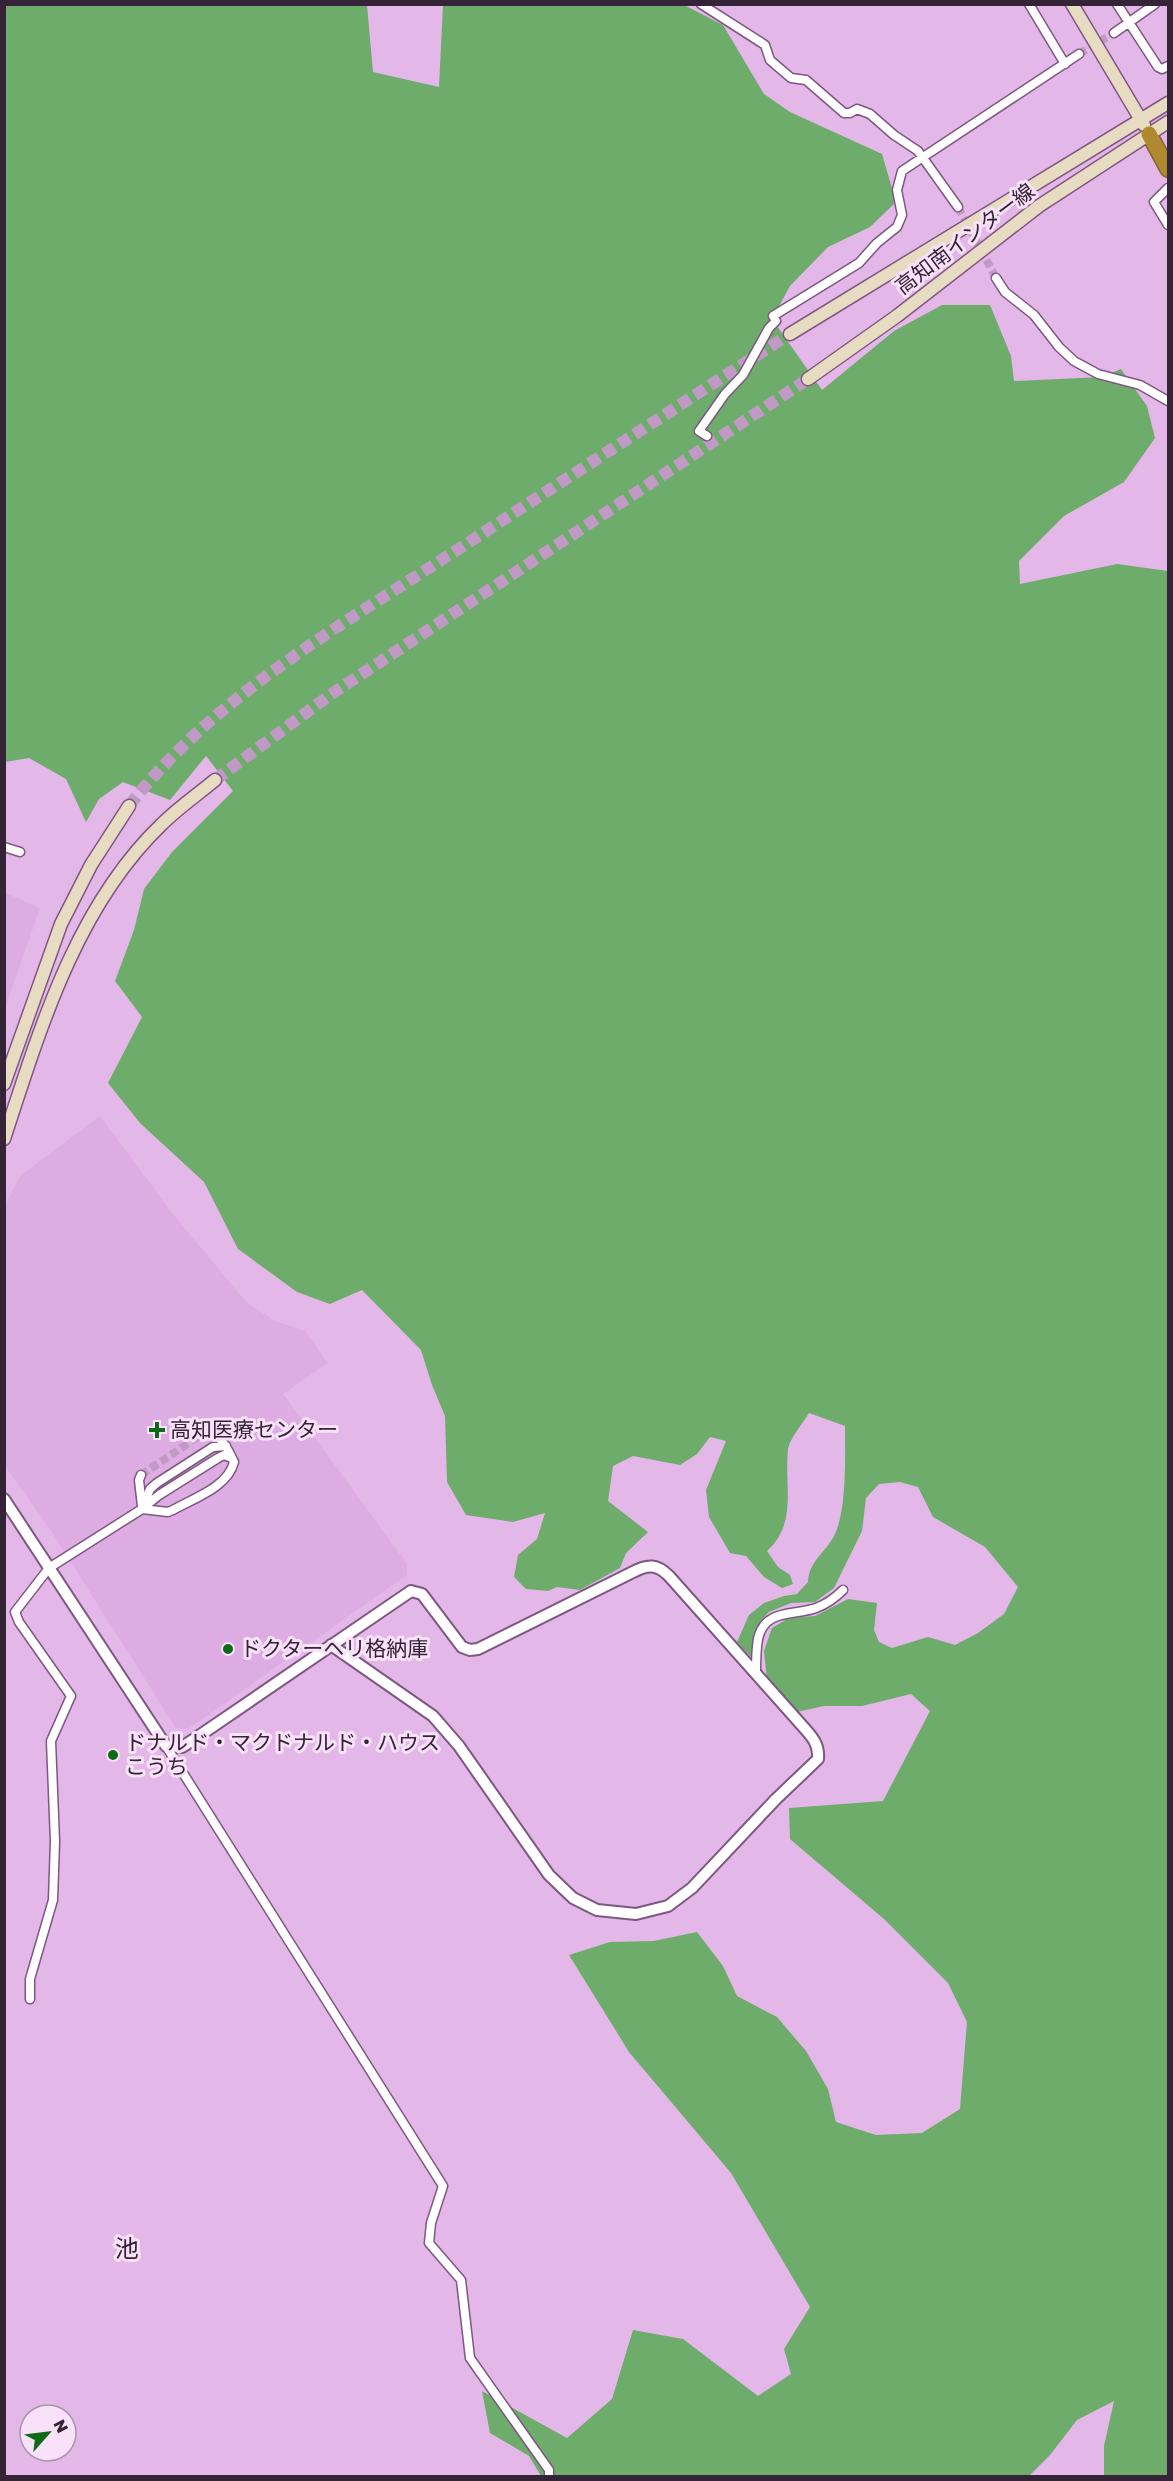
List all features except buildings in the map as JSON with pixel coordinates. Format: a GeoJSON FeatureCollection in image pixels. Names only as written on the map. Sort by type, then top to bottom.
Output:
{"type":"FeatureCollection","features":[{"type":"Feature","properties":{"kind":"highway"},"geometry":{"type":"LineString","coordinates":[[1149,134],[1168,156]]}},
{"type":"Feature","properties":{"kind":"highway"},"geometry":{"type":"LineString","coordinates":[[1149,134],[1168,169]]}},
{"type":"Feature","properties":{"kind":"main road"},"geometry":{"type":"LineString","coordinates":[[1072,4],[1149,134]]}},
{"type":"Feature","properties":{"kind":"main road","name":"高知南インター線"},"geometry":{"type":"LineString","coordinates":[[790,334],[1168,103]]}},
{"type":"Feature","properties":{"kind":"main road","name":"高知南インター線"},"geometry":{"type":"LineString","coordinates":[[808,379],[897,316],[1039,206],[1168,122]]}},
{"type":"Feature","properties":{"kind":"main road"},"geometry":{"type":"LineString","coordinates":[[4,1140],[51,1004],[81,938],[108,890],[125,866],[162,824],[215,780]]}},
{"type":"Feature","properties":{"kind":"main road"},"geometry":{"type":"LineString","coordinates":[[4,1084],[61,924],[91,865],[129,806]]}},
{"type":"Feature","properties":{"kind":"street"},"geometry":{"type":"LineString","coordinates":[[701,4],[765,45],[770,60],[792,78],[806,80],[844,113],[857,109],[870,114],[894,135],[918,151],[958,207]]}},
{"type":"Feature","properties":{"kind":"street"},"geometry":{"type":"LineString","coordinates":[[1029,4],[1065,64]]}},
{"type":"Feature","properties":{"kind":"street"},"geometry":{"type":"LineString","coordinates":[[1117,4],[1158,67],[1162,69],[1168,66]]}},
{"type":"Feature","properties":{"kind":"street"},"geometry":{"type":"LineString","coordinates":[[1114,33],[1129,25],[1155,4]]}},
{"type":"Feature","properties":{"kind":"street"},"geometry":{"type":"LineString","coordinates":[[707,436],[699,430],[725,394],[743,375],[769,327],[776,321],[773,316],[859,263],[876,243],[897,227],[902,215],[897,190],[902,171],[1079,54]]}},
{"type":"Feature","properties":{"kind":"street"},"geometry":{"type":"LineString","coordinates":[[1168,188],[1154,201],[1168,225]]}},
{"type":"Feature","properties":{"kind":"street"},"geometry":{"type":"LineString","coordinates":[[996,278],[1005,292],[1034,315],[1059,347],[1074,361],[1098,374],[1140,385],[1168,401]]}},
{"type":"Feature","properties":{"kind":"street"},"geometry":{"type":"LineString","coordinates":[[4,847],[20,852]]}},
{"type":"Feature","properties":{"kind":"street"},"geometry":{"type":"LineString","coordinates":[[142,1509],[163,1512],[173,1510],[224,1481],[231,1473],[234,1462],[226,1446],[217,1435],[206,1432]]}},
{"type":"Feature","properties":{"kind":"street"},"geometry":{"type":"LineString","coordinates":[[142,1509],[150,1490],[157,1483],[213,1448],[226,1446]]}},
{"type":"Feature","properties":{"kind":"street"},"geometry":{"type":"LineString","coordinates":[[30,1999],[30,1979],[53,1900],[55,1840],[51,1741],[71,1696],[19,1622],[15,1612],[49,1568],[218,1458],[224,1455],[232,1458]]}},
{"type":"Feature","properties":{"kind":"street"},"geometry":{"type":"LineString","coordinates":[[141,1475],[139,1480],[142,1509]]}},
{"type":"Feature","properties":{"kind":"street"},"geometry":{"type":"LineString","coordinates":[[4,1499],[166,1746],[443,2186],[431,2223],[429,2243],[461,2280],[470,2358],[549,2470],[549,2476]]}},
{"type":"Feature","properties":{"kind":"street"},"geometry":{"type":"LineString","coordinates":[[166,1746],[182,1747],[193,1740],[331,1645],[406,1594],[417,1591],[427,1600],[462,1647],[470,1650],[478,1649],[639,1569],[653,1565],[662,1569],[669,1576],[816,1742],[819,1751],[818,1759],[776,1799],[692,1888],[668,1906],[636,1914],[597,1910],[561,1888],[549,1875],[459,1746],[433,1716],[331,1645]]}},
{"type":"Feature","properties":{"kind":"street"},"geometry":{"type":"LineString","coordinates":[[756,1673],[758,1639],[762,1627],[771,1619],[788,1612],[814,1609],[834,1599],[843,1590]]}},
{"type":"Feature","properties":{"kind":"shaded area"},"geometry":{"type":"Polygon","coordinates":[[[5,893],[40,908],[5,1008],[5,893]]]}},
{"type":"Feature","properties":{"kind":"shaded area","name":"高知医療センター"},"geometry":{"type":"Polygon","coordinates":[[[100,1116],[172,1213],[247,1303],[275,1321],[305,1331],[328,1363],[283,1394],[407,1564],[407,1575],[188,1729],[176,1728],[48,1526],[5,1466],[4,1207],[20,1176],[100,1116]]]}},
{"type":"Feature","properties":{"kind":"green space"},"geometry":{"type":"Polygon","coordinates":[[[5,5],[367,5],[373,72],[439,87],[443,5],[684,5],[723,25],[764,94],[790,112],[882,154],[896,202],[870,227],[828,247],[790,286],[772,319],[822,390],[894,331],[942,305],[990,305],[1011,356],[1014,381],[1102,377],[1121,369],[1147,406],[1155,438],[1124,482],[1064,516],[1019,561],[1020,584],[1117,564],[1168,571],[1168,2476],[1104,2476],[1104,2446],[1114,2401],[1077,2420],[1050,2455],[1029,2476],[541,2476],[529,2456],[490,2433],[482,2391],[567,2438],[612,2399],[633,2330],[683,2339],[758,2396],[791,2374],[784,2349],[810,2307],[731,2173],[629,2052],[569,1955],[610,1942],[654,1941],[697,1932],[723,1966],[737,1996],[777,2017],[806,2051],[828,2089],[836,2122],[876,2135],[922,2133],[960,2109],[967,2022],[948,1983],[884,1919],[790,1839],[789,1808],[883,1801],[930,1711],[911,1694],[862,1706],[824,1706],[797,1712],[767,1680],[764,1651],[772,1628],[789,1618],[815,1616],[848,1599],[877,1603],[874,1630],[879,1642],[892,1648],[928,1637],[955,1645],[978,1633],[1004,1614],[1018,1587],[985,1547],[933,1517],[918,1487],[900,1482],[879,1484],[866,1498],[862,1531],[834,1588],[815,1602],[791,1603],[769,1612],[759,1623],[751,1657],[737,1642],[749,1615],[764,1603],[797,1594],[808,1582],[811,1568],[835,1534],[842,1511],[845,1426],[809,1413],[789,1445],[786,1516],[777,1540],[767,1551],[778,1567],[790,1575],[793,1584],[782,1588],[764,1577],[746,1556],[730,1553],[709,1517],[706,1490],[726,1441],[710,1437],[697,1454],[680,1465],[633,1456],[613,1466],[608,1501],[648,1532],[626,1553],[620,1568],[580,1590],[557,1587],[548,1591],[526,1589],[514,1577],[518,1555],[537,1539],[545,1513],[513,1522],[466,1515],[447,1482],[445,1416],[421,1350],[362,1290],[330,1304],[297,1292],[238,1249],[204,1182],[140,1123],[108,1083],[142,1017],[115,981],[134,930],[144,889],[172,852],[233,791],[206,756],[170,800],[123,782],[99,799],[86,822],[66,779],[29,758],[5,762],[5,5]]]}},
{"type":"Feature","properties":{"kind":"tunnel"},"geometry":{"type":"LineString","coordinates":[[1079,54],[1114,33]]}},
{"type":"Feature","properties":{"kind":"tunnel"},"geometry":{"type":"LineString","coordinates":[[958,207],[996,278]]}},
{"type":"Feature","properties":{"kind":"tunnel"},"geometry":{"type":"LineString","coordinates":[[129,806],[161,768],[196,733],[274,671],[356,614],[790,334]]}},
{"type":"Feature","properties":{"kind":"tunnel"},"geometry":{"type":"LineString","coordinates":[[215,780],[330,695],[808,379]]}},
{"type":"Feature","properties":{"kind":"tunnel"},"geometry":{"type":"LineString","coordinates":[[141,1475],[205,1432]]}},
{"type":"Feature","properties":{"kind":"place","name":"高知医療センター"},"geometry":{"type":"Point","coordinates":[157,1430]}},
{"type":"Feature","properties":{"kind":"place","name":"ドクターヘリ格納庫"},"geometry":{"type":"Point","coordinates":[228,1649]}},
{"type":"Feature","properties":{"kind":"place","name":"ドナルド・マクドナルド・ハウス こうち"},"geometry":{"type":"Point","coordinates":[113,1755]}},
{"type":"Feature","properties":{"kind":"district","name":"池"},"geometry":{"type":"Point","coordinates":[127,2249]}}]}
